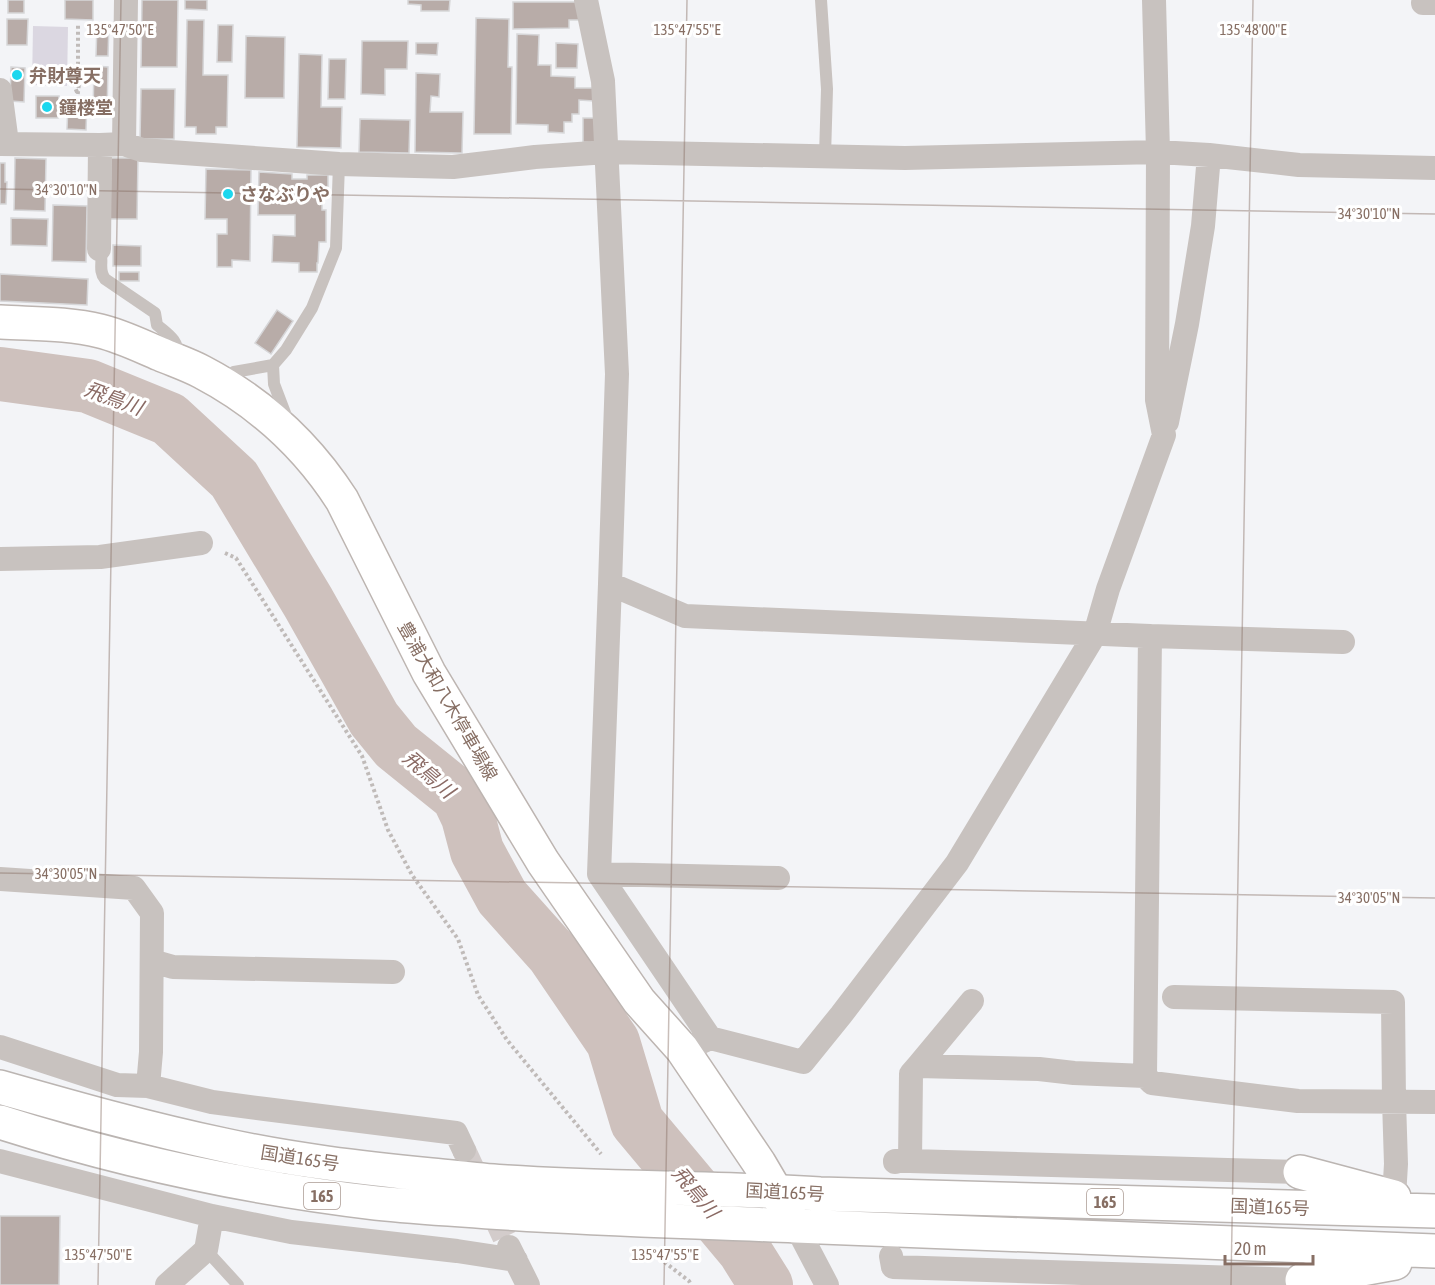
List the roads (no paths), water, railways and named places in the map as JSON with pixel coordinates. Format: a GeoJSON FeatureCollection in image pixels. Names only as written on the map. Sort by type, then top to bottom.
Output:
{"type":"FeatureCollection","features":[{"type":"Feature","properties":{"kind":"main road","name":"豊浦大和八木停車場線"},"geometry":{"type":"LineString","coordinates":[[0,322],[101,331],[200,371],[246,398],[284,428],[327,476],[342,500],[429,673],[543,862],[639,1001],[696,1044],[759,1163],[763,1190],[783,1226]]}},
{"type":"Feature","properties":{"kind":"main road","name":"国道165号"},"geometry":{"type":"LineString","coordinates":[[0,1087],[125,1122],[226,1146],[381,1170],[507,1182],[763,1190],[844,1195],[1434,1211]]}},
{"type":"Feature","properties":{"kind":"main road","name":"国道165号"},"geometry":{"type":"LineString","coordinates":[[0,1122],[129,1158],[220,1179],[380,1204],[508,1214],[648,1221],[1435,1253]]}},
{"type":"Feature","properties":{"kind":"main road"},"geometry":{"type":"LineString","coordinates":[[1300,1172],[1394,1197],[1434,1211]]}},
{"type":"Feature","properties":{"kind":"main road"},"geometry":{"type":"LineString","coordinates":[[1302,1280],[1435,1253]]}},
{"type":"Feature","properties":{"kind":"street"},"geometry":{"type":"LineString","coordinates":[[124,144],[126,0]]}},
{"type":"Feature","properties":{"kind":"street"},"geometry":{"type":"LineString","coordinates":[[586,0],[603,81],[617,374],[599,873],[696,1044],[803,1062],[842,1015],[957,863],[1095,634],[1108,589],[1164,435],[1187,324],[1203,226],[1209,155]]}},
{"type":"Feature","properties":{"kind":"street"},"geometry":{"type":"LineString","coordinates":[[1154,0],[1158,152],[1157,400],[1164,435]]}},
{"type":"Feature","properties":{"kind":"street"},"geometry":{"type":"LineString","coordinates":[[0,90],[4,143],[124,144],[142,150],[339,164],[453,167],[535,157],[607,152],[916,158],[1158,152],[1299,165],[1435,168]]}},
{"type":"Feature","properties":{"kind":"street"},"geometry":{"type":"LineString","coordinates":[[99,249],[100,145]]}},
{"type":"Feature","properties":{"kind":"street"},"geometry":{"type":"LineString","coordinates":[[0,559],[100,558],[201,543]]}},
{"type":"Feature","properties":{"kind":"street"},"geometry":{"type":"LineString","coordinates":[[610,584],[685,616],[1342,642]]}},
{"type":"Feature","properties":{"kind":"street"},"geometry":{"type":"LineString","coordinates":[[1145,1076],[1150,636]]}},
{"type":"Feature","properties":{"kind":"street"},"geometry":{"type":"LineString","coordinates":[[599,873],[778,878]]}},
{"type":"Feature","properties":{"kind":"street"},"geometry":{"type":"LineString","coordinates":[[0,879],[134,888],[152,913],[151,1052],[148,1086]]}},
{"type":"Feature","properties":{"kind":"street"},"geometry":{"type":"LineString","coordinates":[[152,961],[173,967],[393,972]]}},
{"type":"Feature","properties":{"kind":"street"},"geometry":{"type":"LineString","coordinates":[[1174,997],[1393,1002],[1396,1164],[1394,1197]]}},
{"type":"Feature","properties":{"kind":"street"},"geometry":{"type":"LineString","coordinates":[[972,1001],[911,1074],[902,1164],[1300,1172]]}},
{"type":"Feature","properties":{"kind":"street"},"geometry":{"type":"LineString","coordinates":[[0,1047],[117,1085],[148,1086],[223,1103],[456,1132],[464,1150]]}},
{"type":"Feature","properties":{"kind":"street"},"geometry":{"type":"LineString","coordinates":[[918,1066],[1040,1069],[1145,1076],[1152,1083],[1298,1101],[1435,1102]]}},
{"type":"Feature","properties":{"kind":"street"},"geometry":{"type":"LineString","coordinates":[[0,1161],[212,1216],[291,1232],[457,1251],[511,1251],[528,1285]]}},
{"type":"Feature","properties":{"kind":"street"},"geometry":{"type":"LineString","coordinates":[[167,1285],[206,1250],[212,1216]]}},
{"type":"Feature","properties":{"kind":"street"},"geometry":{"type":"LineString","coordinates":[[783,1226],[827,1285]]}},
{"type":"Feature","properties":{"kind":"street"},"geometry":{"type":"LineString","coordinates":[[891,1256],[893,1267],[1302,1280]]}},
{"type":"Feature","properties":{"kind":"lane"},"geometry":{"type":"LineString","coordinates":[[821,0],[827,88],[825,156]]}},
{"type":"Feature","properties":{"kind":"lane"},"geometry":{"type":"LineString","coordinates":[[218,381],[234,372],[273,366],[286,350],[312,308],[336,248],[339,164]]}},
{"type":"Feature","properties":{"kind":"lane"},"geometry":{"type":"LineString","coordinates":[[99,249],[102,254],[100,273],[105,279],[155,313],[157,325],[174,340],[178,347],[179,362]]}},
{"type":"Feature","properties":{"kind":"lane"},"geometry":{"type":"LineString","coordinates":[[273,366],[274,384],[285,413],[284,428]]}},
{"type":"Feature","properties":{"kind":"lane"},"geometry":{"type":"LineString","coordinates":[[206,1250],[237,1285]]}},
{"type":"Feature","properties":{"kind":"waterway","name":"飛鳥川"},"geometry":{"type":"LineString","coordinates":[[0,374],[88,386],[169,419],[234,479],[308,602],[374,719],[396,746],[458,796],[468,817],[477,851],[502,897],[553,954],[613,1042],[637,1122],[744,1250],[766,1285]]}},
{"type":"Feature","properties":{"kind":"tunnel"},"geometry":{"type":"LineString","coordinates":[[464,1150],[507,1243]]}},
{"type":"Feature","properties":{"kind":"place","name":"弁財尊天"},"geometry":{"type":"Point","coordinates":[17,75]}},
{"type":"Feature","properties":{"kind":"place","name":"鐘楼堂"},"geometry":{"type":"Point","coordinates":[47,107]}},
{"type":"Feature","properties":{"kind":"place","name":"さなぶりや"},"geometry":{"type":"Point","coordinates":[228,194]}}]}
